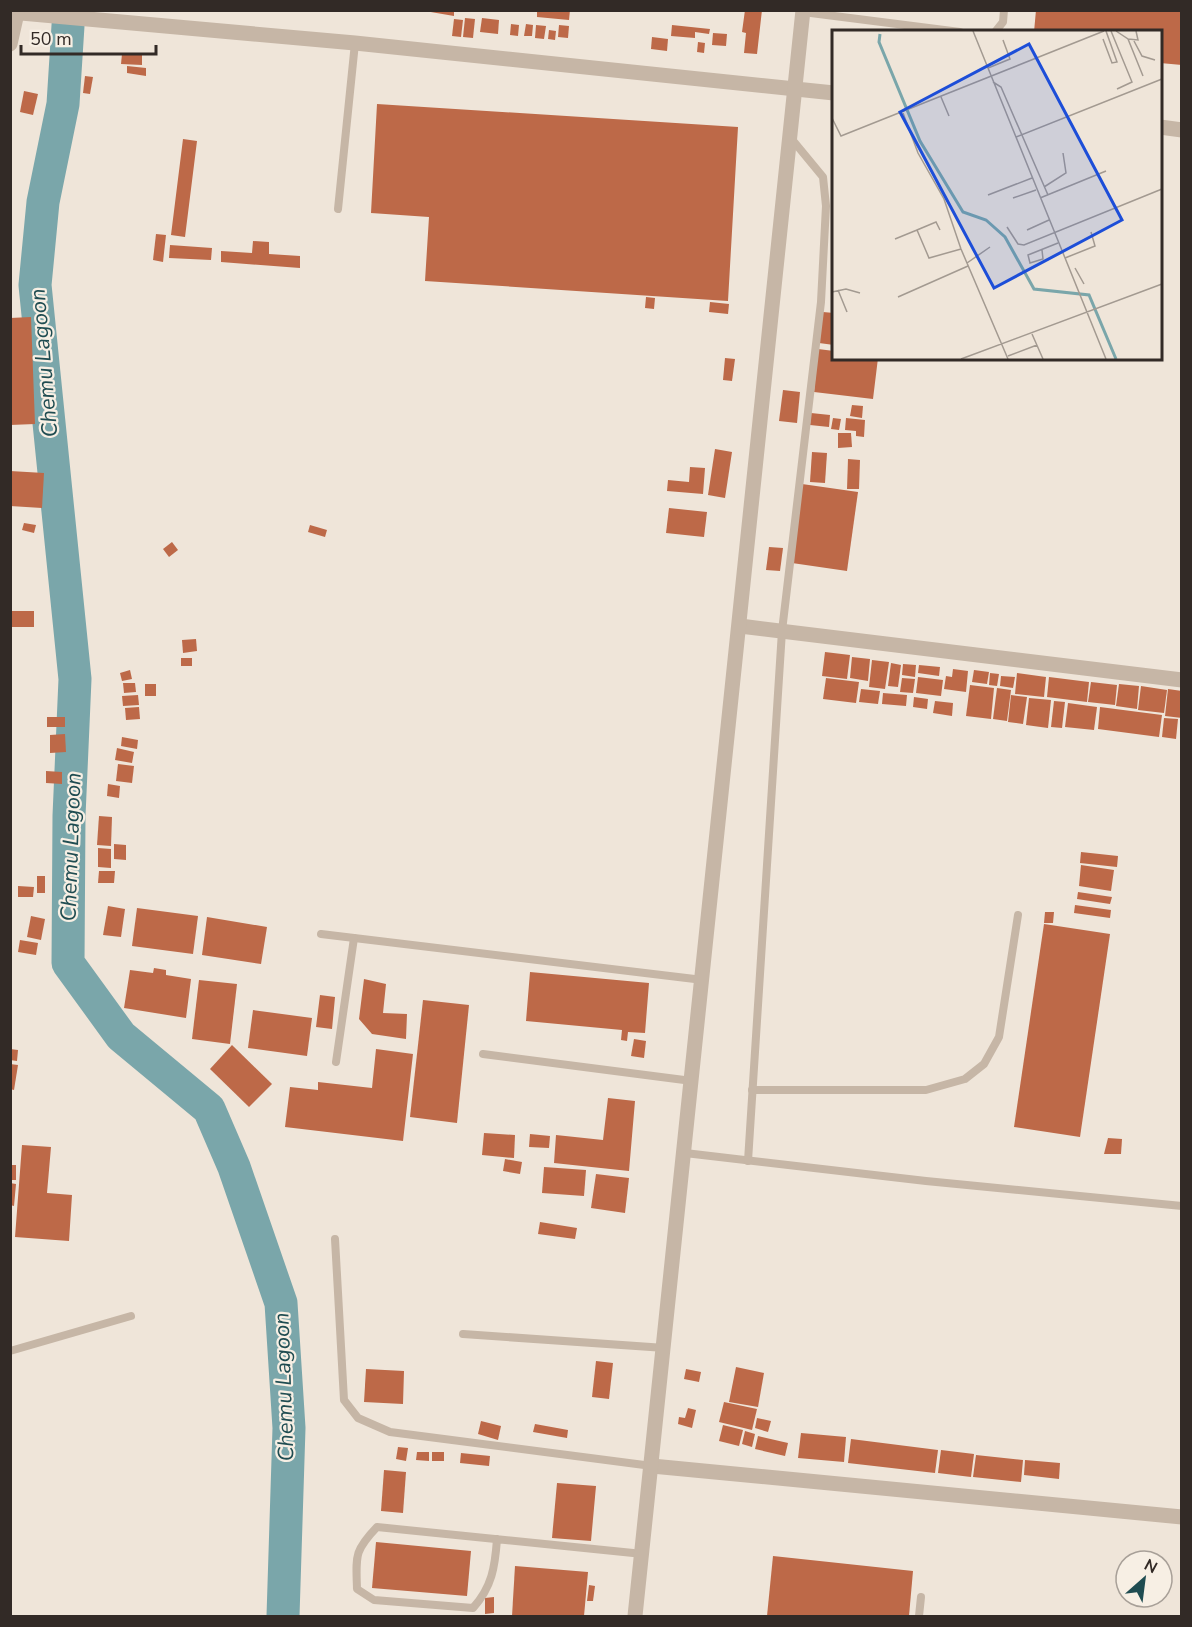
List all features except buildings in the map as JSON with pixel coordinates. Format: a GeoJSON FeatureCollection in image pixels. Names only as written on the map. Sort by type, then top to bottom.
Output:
{"type":"FeatureCollection","features":[{"type":"Feature","properties":{"kind":"street"},"geometry":{"type":"LineString","coordinates":[[635,1617],[803,11]]}},
{"type":"Feature","properties":{"kind":"street"},"geometry":{"type":"LineString","coordinates":[[10,44],[14,13],[355,43],[832,93]]}},
{"type":"Feature","properties":{"kind":"street"},"geometry":{"type":"LineString","coordinates":[[1162,128],[1182,130]]}},
{"type":"Feature","properties":{"kind":"street"},"geometry":{"type":"LineString","coordinates":[[740,626],[1182,680]]}},
{"type":"Feature","properties":{"kind":"street"},"geometry":{"type":"LineString","coordinates":[[652,1466],[1182,1517]]}},
{"type":"Feature","properties":{"kind":"lane"},"geometry":{"type":"LineString","coordinates":[[997,30],[1003,22],[1004,10]]}},
{"type":"Feature","properties":{"kind":"lane"},"geometry":{"type":"LineString","coordinates":[[803,11],[945,30]]}},
{"type":"Feature","properties":{"kind":"lane"},"geometry":{"type":"LineString","coordinates":[[338,209],[355,43]]}},
{"type":"Feature","properties":{"kind":"lane"},"geometry":{"type":"LineString","coordinates":[[748,1161],[782,631],[821,302],[826,206],[823,177],[789,137]]}},
{"type":"Feature","properties":{"kind":"lane"},"geometry":{"type":"LineString","coordinates":[[752,1090],[926,1090],[965,1079],[984,1064],[999,1037],[1018,915]]}},
{"type":"Feature","properties":{"kind":"lane"},"geometry":{"type":"LineString","coordinates":[[321,934],[703,980]]}},
{"type":"Feature","properties":{"kind":"lane"},"geometry":{"type":"LineString","coordinates":[[336,1062],[354,938]]}},
{"type":"Feature","properties":{"kind":"lane"},"geometry":{"type":"LineString","coordinates":[[483,1054],[692,1081]]}},
{"type":"Feature","properties":{"kind":"lane"},"geometry":{"type":"LineString","coordinates":[[685,1154],[1182,1206]]}},
{"type":"Feature","properties":{"kind":"lane"},"geometry":{"type":"LineString","coordinates":[[335,1239],[344,1400],[358,1418],[390,1432],[652,1466]]}},
{"type":"Feature","properties":{"kind":"lane"},"geometry":{"type":"LineString","coordinates":[[10,1351],[131,1316]]}},
{"type":"Feature","properties":{"kind":"lane"},"geometry":{"type":"LineString","coordinates":[[463,1334],[664,1348]]}},
{"type":"Feature","properties":{"kind":"lane"},"geometry":{"type":"LineString","coordinates":[[497,1539],[495,1570],[486,1594],[473,1608],[374,1600],[357,1589],[356,1561],[360,1544],[377,1527],[497,1539],[643,1554]]}},
{"type":"Feature","properties":{"kind":"lane"},"geometry":{"type":"LineString","coordinates":[[919,1617],[921,1597]]}},
{"type":"Feature","properties":{"kind":"waterway","name":"Chemu Lagoon"},"geometry":{"type":"LineString","coordinates":[[69,10],[63,104],[43,202],[35,285],[75,679],[69,816],[68,963],[121,1036],[209,1109],[234,1167],[281,1303],[289,1428],[283,1616]]}}]}
